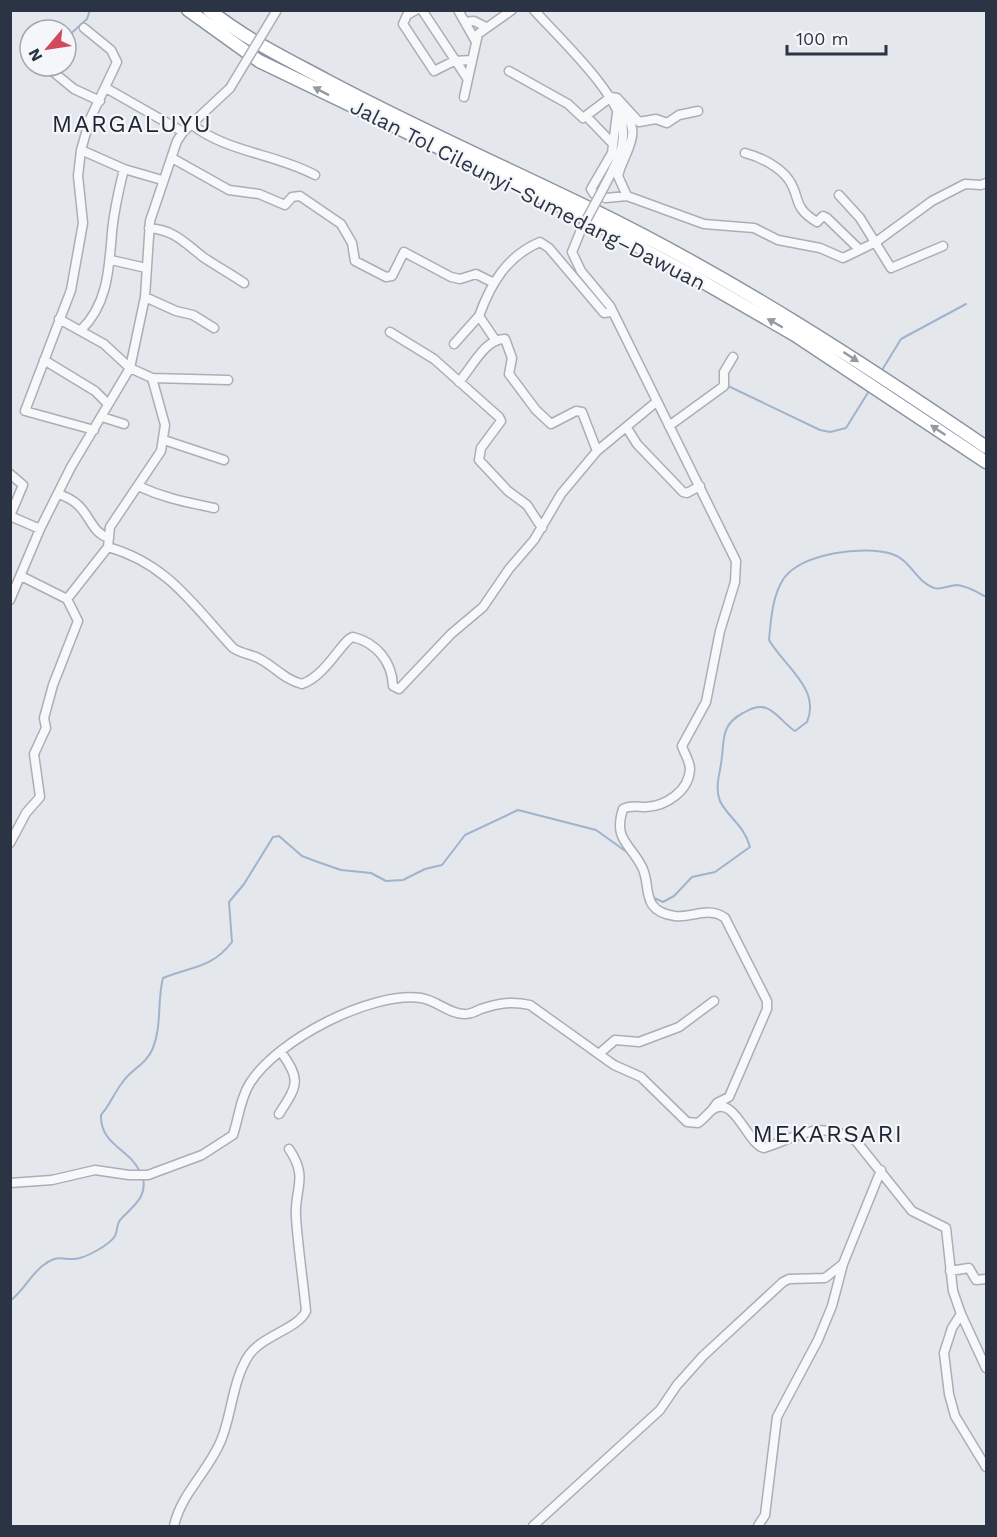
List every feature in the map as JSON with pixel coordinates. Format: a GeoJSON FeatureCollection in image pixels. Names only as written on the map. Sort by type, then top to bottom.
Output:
{"type":"FeatureCollection","features":[{"type":"Feature","properties":{"kind":"highway","name":"Jalan Tol Cileunyi–Sumedang–Dawuan"},"geometry":{"type":"LineString","coordinates":[[188,10],[259,61],[591,221],[692,275],[795,335],[987,462]]}},
{"type":"Feature","properties":{"kind":"highway","name":"Jalan Tol Cileunyi–Sumedang–Dawuan"},"geometry":{"type":"LineString","coordinates":[[209,10],[265,50],[397,117],[595,211],[698,265],[801,325],[987,447]]}},
{"type":"Feature","properties":{"kind":"street"},"geometry":{"type":"LineString","coordinates":[[10,600],[40,529],[58,494],[130,368],[145,297],[149,228],[162,180],[183,132],[230,88],[277,10]]}},
{"type":"Feature","properties":{"kind":"street"},"geometry":{"type":"LineString","coordinates":[[416,10],[407,15],[402,24],[430,67],[437,71],[454,61],[471,60]]}},
{"type":"Feature","properties":{"kind":"street"},"geometry":{"type":"LineString","coordinates":[[422,10],[467,78]]}},
{"type":"Feature","properties":{"kind":"street"},"geometry":{"type":"LineString","coordinates":[[458,10],[475,40]]}},
{"type":"Feature","properties":{"kind":"street"},"geometry":{"type":"LineString","coordinates":[[464,97],[475,40],[486,27],[512,10]]}},
{"type":"Feature","properties":{"kind":"street"},"geometry":{"type":"LineString","coordinates":[[534,10],[628,118],[632,134],[628,153],[618,176],[627,196]]}},
{"type":"Feature","properties":{"kind":"street"},"geometry":{"type":"LineString","coordinates":[[465,22],[477,22],[486,27]]}},
{"type":"Feature","properties":{"kind":"street"},"geometry":{"type":"LineString","coordinates":[[84,28],[111,50],[117,62],[81,150],[78,176],[83,223],[71,290],[58,319],[25,413],[94,430]]}},
{"type":"Feature","properties":{"kind":"street"},"geometry":{"type":"LineString","coordinates":[[509,71],[568,104],[583,118],[611,97],[617,98],[639,122],[656,119],[667,123],[679,115],[698,111]]}},
{"type":"Feature","properties":{"kind":"street"},"geometry":{"type":"LineString","coordinates":[[61,78],[74,89],[100,100]]}},
{"type":"Feature","properties":{"kind":"street"},"geometry":{"type":"LineString","coordinates":[[106,88],[183,132]]}},
{"type":"Feature","properties":{"kind":"street"},"geometry":{"type":"LineString","coordinates":[[594,194],[591,189],[612,153],[618,107]]}},
{"type":"Feature","properties":{"kind":"street"},"geometry":{"type":"LineString","coordinates":[[587,285],[572,252],[620,154],[624,131],[618,107]]}},
{"type":"Feature","properties":{"kind":"street"},"geometry":{"type":"LineString","coordinates":[[587,117],[613,144]]}},
{"type":"Feature","properties":{"kind":"street"},"geometry":{"type":"LineString","coordinates":[[191,124],[223,144],[288,163],[315,175]]}},
{"type":"Feature","properties":{"kind":"street"},"geometry":{"type":"LineString","coordinates":[[81,150],[124,168],[162,180]]}},
{"type":"Feature","properties":{"kind":"street"},"geometry":{"type":"LineString","coordinates":[[745,153],[780,170],[790,181],[796,203],[807,215],[817,222],[823,216],[827,218],[859,249]]}},
{"type":"Feature","properties":{"kind":"street"},"geometry":{"type":"LineString","coordinates":[[172,158],[229,190],[259,194],[285,205],[292,197],[300,196],[342,224],[352,243],[355,261],[386,277],[392,276],[404,252],[451,277],[460,279],[476,274],[494,283]]}},
{"type":"Feature","properties":{"kind":"street"},"geometry":{"type":"LineString","coordinates":[[81,330],[93,318],[103,298],[111,260],[112,232],[124,168]]}},
{"type":"Feature","properties":{"kind":"street"},"geometry":{"type":"LineString","coordinates":[[606,198],[627,196],[704,224],[754,228],[778,240],[804,244],[843,258],[876,242],[932,201],[965,184],[987,183]]}},
{"type":"Feature","properties":{"kind":"street"},"geometry":{"type":"LineString","coordinates":[[839,195],[860,218],[891,268],[943,246]]}},
{"type":"Feature","properties":{"kind":"street"},"geometry":{"type":"LineString","coordinates":[[149,228],[165,230],[184,239],[202,255],[244,283]]}},
{"type":"Feature","properties":{"kind":"street"},"geometry":{"type":"LineString","coordinates":[[10,1183],[52,1180],[95,1170],[148,1175],[202,1155],[233,1135],[240,1102],[251,1081],[281,1052],[318,1026],[348,1011],[407,998],[436,1002],[463,1014],[504,1002],[530,1005],[614,1065],[651,1084],[687,1122],[698,1123],[717,1103],[729,1097],[767,1009],[767,1001],[729,922],[718,913],[702,912],[676,916],[657,908],[647,896],[644,869],[621,840],[620,825],[622,809],[628,806],[648,807],[671,800],[687,779],[690,768],[682,746],[706,702],[720,630],[735,582],[736,561],[612,312],[549,248],[540,242],[508,262],[494,283],[479,316],[454,344]]}},
{"type":"Feature","properties":{"kind":"street"},"geometry":{"type":"LineString","coordinates":[[111,260],[146,268]]}},
{"type":"Feature","properties":{"kind":"street"},"geometry":{"type":"LineString","coordinates":[[145,297],[176,311],[193,315],[214,328]]}},
{"type":"Feature","properties":{"kind":"street"},"geometry":{"type":"LineString","coordinates":[[479,316],[496,341]]}},
{"type":"Feature","properties":{"kind":"street"},"geometry":{"type":"LineString","coordinates":[[58,319],[104,344],[130,368],[152,378],[228,380]]}},
{"type":"Feature","properties":{"kind":"street"},"geometry":{"type":"LineString","coordinates":[[390,332],[421,349],[499,417],[501,422],[481,448],[479,460],[508,491],[527,505],[542,528]]}},
{"type":"Feature","properties":{"kind":"street"},"geometry":{"type":"LineString","coordinates":[[459,382],[496,341],[505,339],[512,358],[508,374],[543,418],[554,424],[579,411],[588,423],[597,451]]}},
{"type":"Feature","properties":{"kind":"street"},"geometry":{"type":"LineString","coordinates":[[669,426],[724,386],[724,372],[733,357]]}},
{"type":"Feature","properties":{"kind":"street"},"geometry":{"type":"LineString","coordinates":[[44,360],[95,391],[108,404]]}},
{"type":"Feature","properties":{"kind":"street"},"geometry":{"type":"LineString","coordinates":[[67,599],[108,543],[110,527],[158,456],[164,440],[165,425],[152,378]]}},
{"type":"Feature","properties":{"kind":"street"},"geometry":{"type":"LineString","coordinates":[[58,494],[69,498],[82,508],[95,529],[108,543],[164,574],[233,648],[245,655],[259,658],[286,678],[302,684],[328,666],[348,638],[354,637],[384,657],[392,671],[393,686],[399,689],[451,633],[483,607],[542,528],[561,494],[597,451],[655,402]]}},
{"type":"Feature","properties":{"kind":"street"},"geometry":{"type":"LineString","coordinates":[[102,417],[124,424]]}},
{"type":"Feature","properties":{"kind":"street"},"geometry":{"type":"LineString","coordinates":[[627,428],[637,444],[683,492],[687,493],[700,486]]}},
{"type":"Feature","properties":{"kind":"street"},"geometry":{"type":"LineString","coordinates":[[164,440],[224,460]]}},
{"type":"Feature","properties":{"kind":"street"},"geometry":{"type":"LineString","coordinates":[[10,474],[23,484],[10,516],[40,529]]}},
{"type":"Feature","properties":{"kind":"street"},"geometry":{"type":"LineString","coordinates":[[138,486],[167,500],[187,501],[214,508]]}},
{"type":"Feature","properties":{"kind":"street"},"geometry":{"type":"LineString","coordinates":[[10,843],[26,813],[40,797],[34,754],[46,728],[45,718],[53,685],[78,621],[67,599],[21,576]]}},
{"type":"Feature","properties":{"kind":"street"},"geometry":{"type":"LineString","coordinates":[[600,1053],[615,1041],[639,1042],[679,1027],[714,1001]]}},
{"type":"Feature","properties":{"kind":"street"},"geometry":{"type":"LineString","coordinates":[[279,1114],[293,1093],[296,1083],[293,1069],[281,1052]]}},
{"type":"Feature","properties":{"kind":"street"},"geometry":{"type":"LineString","coordinates":[[712,1110],[724,1107],[733,1111],[752,1141],[764,1148],[801,1132],[815,1129],[846,1136],[855,1141],[881,1170],[912,1211],[946,1228],[950,1271],[961,1314],[987,1368]]}},
{"type":"Feature","properties":{"kind":"street"},"geometry":{"type":"LineString","coordinates":[[174,1527],[182,1503],[208,1465],[222,1438],[243,1365],[250,1353],[264,1340],[301,1319],[306,1311],[296,1213],[301,1180],[298,1165],[289,1149]]}},
{"type":"Feature","properties":{"kind":"street"},"geometry":{"type":"LineString","coordinates":[[759,1527],[765,1515],[777,1417],[818,1340],[832,1306],[843,1264],[881,1170]]}},
{"type":"Feature","properties":{"kind":"street"},"geometry":{"type":"LineString","coordinates":[[533,1527],[556,1502],[660,1410],[677,1385],[703,1356],[783,1282],[789,1279],[825,1278],[843,1264]]}},
{"type":"Feature","properties":{"kind":"street"},"geometry":{"type":"LineString","coordinates":[[950,1271],[969,1268],[976,1280],[987,1279]]}},
{"type":"Feature","properties":{"kind":"street"},"geometry":{"type":"LineString","coordinates":[[961,1314],[952,1328],[944,1353],[949,1394],[956,1416],[987,1467]]}},
{"type":"Feature","properties":{"kind":"waterway"},"geometry":{"type":"LineString","coordinates":[[78,27],[87,19],[90,10]]}},
{"type":"Feature","properties":{"kind":"waterway"},"geometry":{"type":"LineString","coordinates":[[882,370],[901,339],[966,304]]}},
{"type":"Feature","properties":{"kind":"waterway"},"geometry":{"type":"LineString","coordinates":[[726,385],[820,430],[830,432],[846,428],[869,391]]}},
{"type":"Feature","properties":{"kind":"waterway"},"geometry":{"type":"LineString","coordinates":[[652,897],[663,902],[674,896],[692,877],[715,872],[750,847],[744,833],[720,801],[718,792],[725,735],[730,723],[746,712],[760,707],[773,712],[795,731],[807,722],[810,710],[805,688],[769,640],[777,592],[784,578],[793,569],[805,562],[835,553],[880,551],[892,554],[904,561],[922,581],[934,588],[961,586],[986,597]]}},
{"type":"Feature","properties":{"kind":"waterway"},"geometry":{"type":"LineString","coordinates":[[140,1172],[130,1158],[105,1133],[101,1115],[126,1078],[146,1059],[153,1048],[158,1031],[163,978],[209,962],[232,942],[229,902],[244,884],[273,837],[279,836],[302,856],[341,870],[371,873],[386,881],[403,880],[425,869],[442,865],[465,835],[518,810],[596,830],[631,855]]}},
{"type":"Feature","properties":{"kind":"waterway"},"geometry":{"type":"LineString","coordinates":[[10,1301],[36,1272],[50,1261],[59,1258],[80,1258],[108,1243],[115,1236],[119,1221],[141,1196],[143,1177]]}},
{"type":"Feature","properties":{"kind":"district","name":"MARGALUYU"},"geometry":{"type":"Point","coordinates":[132,124]}},
{"type":"Feature","properties":{"kind":"district","name":"MEKARSARI"},"geometry":{"type":"Point","coordinates":[828,1134]}}]}
